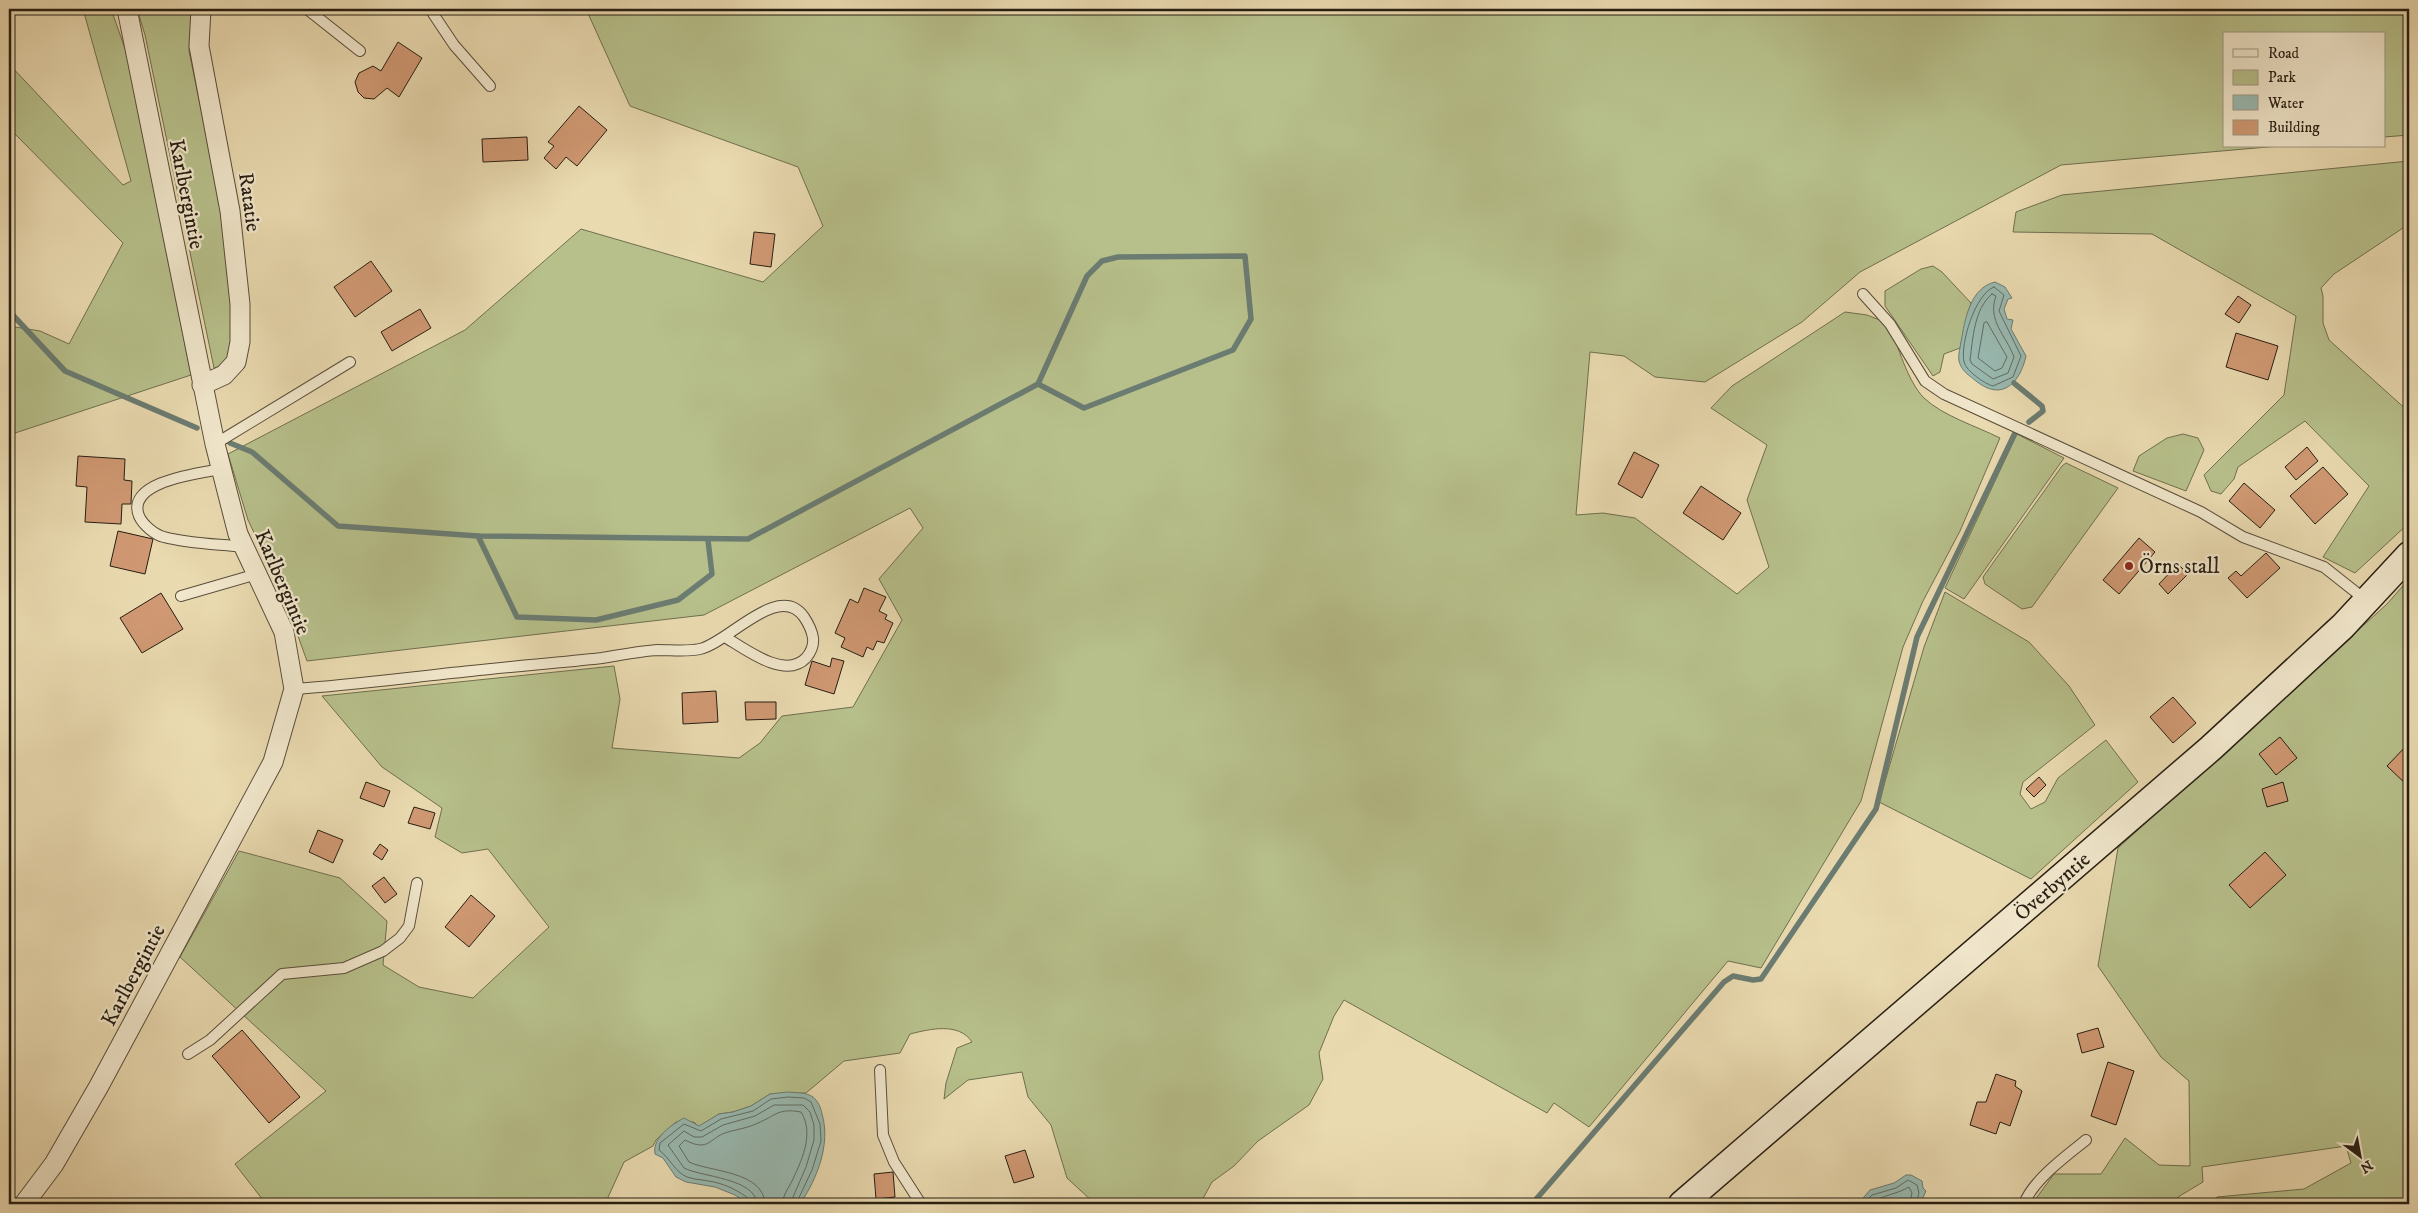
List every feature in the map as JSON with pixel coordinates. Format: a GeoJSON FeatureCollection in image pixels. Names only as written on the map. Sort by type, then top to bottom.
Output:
{"type":"FeatureCollection","features":[{"type":"Feature","properties":{"kind":"street","name":"Karlbergintie"},"geometry":{"type":"LineString","coordinates":[[24,1204],[54,1164],[99,1086],[274,762],[294,688],[284,632],[238,534],[221,469],[202,384],[127,9]]}},
{"type":"Feature","properties":{"kind":"street","name":"Ratatie"},"geometry":{"type":"LineString","coordinates":[[201,9],[200,46],[230,211],[240,304],[240,342],[236,362],[224,375],[202,384]]}},
{"type":"Feature","properties":{"kind":"street","name":"Överbyntie"},"geometry":{"type":"LineString","coordinates":[[1682,1204],[2276,690],[2367,602],[2409,555]]}},
{"type":"Feature","properties":{"kind":"lane"},"geometry":{"type":"LineString","coordinates":[[307,9],[360,51]]}},
{"type":"Feature","properties":{"kind":"lane"},"geometry":{"type":"LineString","coordinates":[[430,9],[454,44],[490,86]]}},
{"type":"Feature","properties":{"kind":"lane"},"geometry":{"type":"LineString","coordinates":[[1863,294],[1890,324],[1925,381],[1944,394],[2201,512],[2243,537],[2324,567],[2367,602]]}},
{"type":"Feature","properties":{"kind":"lane"},"geometry":{"type":"LineString","coordinates":[[215,444],[350,362]]}},
{"type":"Feature","properties":{"kind":"lane"},"geometry":{"type":"LineString","coordinates":[[221,469],[169,480],[152,487],[142,496],[137,505],[138,514],[143,524],[163,537],[244,547]]}},
{"type":"Feature","properties":{"kind":"lane"},"geometry":{"type":"LineString","coordinates":[[181,596],[257,574]]}},
{"type":"Feature","properties":{"kind":"lane"},"geometry":{"type":"LineString","coordinates":[[294,688],[535,666],[657,650],[700,649],[724,637],[756,614],[776,606],[791,606],[800,612],[809,624],[813,638],[812,652],[803,661],[794,665],[777,666],[724,637]]}},
{"type":"Feature","properties":{"kind":"lane"},"geometry":{"type":"LineString","coordinates":[[188,1054],[210,1040],[282,974],[344,968],[384,951],[400,938],[408,926],[417,883]]}},
{"type":"Feature","properties":{"kind":"lane"},"geometry":{"type":"LineString","coordinates":[[880,1070],[883,1136],[894,1162],[921,1204]]}},
{"type":"Feature","properties":{"kind":"lane"},"geometry":{"type":"LineString","coordinates":[[2024,1204],[2027,1197],[2059,1160],[2086,1140]]}},
{"type":"Feature","properties":{"kind":"green space"},"geometry":{"type":"Polygon","coordinates":[[[83,9],[111,9],[128,57],[191,375],[9,435],[9,326],[40,331],[69,344],[123,243],[9,128],[9,64],[123,185],[131,181],[83,9]]]}},
{"type":"Feature","properties":{"kind":"green space"},"geometry":{"type":"Polygon","coordinates":[[[137,9],[193,9],[189,51],[222,211],[235,323],[227,364],[214,368],[145,35],[137,9]]]}},
{"type":"Feature","properties":{"kind":"green space"},"geometry":{"type":"Polygon","coordinates":[[[586,9],[2409,9],[2409,135],[2386,137],[2386,32],[2223,32],[2223,148],[2256,148],[2061,165],[1860,272],[1802,322],[1705,382],[1655,377],[1624,356],[1590,352],[1576,515],[1603,513],[1635,518],[1737,594],[1769,567],[1747,500],[1767,445],[1711,408],[1732,386],[1845,312],[1867,315],[1890,324],[1908,373],[1924,398],[1950,415],[2000,438],[1960,531],[1923,601],[1903,647],[1861,801],[1761,968],[1728,961],[1589,1127],[1554,1103],[1547,1113],[1344,1000],[1334,1016],[1319,1053],[1323,1079],[1309,1105],[1258,1141],[1234,1166],[1212,1182],[1200,1204],[1096,1204],[1067,1178],[1051,1125],[1028,1097],[1022,1072],[968,1080],[944,1099],[946,1083],[957,1048],[972,1042],[960,1032],[952,1029],[935,1029],[910,1034],[900,1053],[844,1061],[806,1093],[770,1094],[751,1106],[719,1114],[699,1127],[694,1122],[676,1122],[656,1140],[653,1146],[624,1162],[605,1204],[266,1204],[235,1164],[326,1091],[180,957],[239,851],[340,878],[387,921],[383,965],[419,987],[473,998],[549,927],[488,849],[462,853],[435,837],[442,808],[382,767],[322,696],[614,666],[620,699],[612,748],[739,758],[760,743],[782,716],[853,707],[902,620],[879,579],[923,528],[910,508],[704,615],[307,661],[281,589],[248,520],[228,454],[465,330],[581,229],[763,282],[823,226],[798,167],[630,106],[586,9]]]}},
{"type":"Feature","properties":{"kind":"green space"},"geometry":{"type":"Polygon","coordinates":[[[2409,161],[2409,224],[2334,274],[2321,288],[2323,296],[2323,323],[2329,340],[2409,412],[2409,523],[2355,573],[2323,557],[2369,486],[2305,421],[2238,467],[2234,479],[2221,494],[2211,491],[2204,475],[2284,395],[2296,316],[2152,234],[2013,232],[2016,212],[2062,195],[2409,161]]]}},
{"type":"Feature","properties":{"kind":"green space"},"geometry":{"type":"Polygon","coordinates":[[[1933,266],[1942,272],[1971,303],[1960,348],[1944,354],[1940,372],[1933,376],[1885,306],[1885,291],[1921,269],[1933,266]]]}},
{"type":"Feature","properties":{"kind":"green space"},"geometry":{"type":"Polygon","coordinates":[[[2017,434],[2064,458],[1964,599],[1945,588],[2017,434]]]}},
{"type":"Feature","properties":{"kind":"green space"},"geometry":{"type":"Polygon","coordinates":[[[2183,434],[2198,438],[2204,450],[2186,491],[2133,471],[2139,456],[2167,438],[2183,434]]]}},
{"type":"Feature","properties":{"kind":"green space"},"geometry":{"type":"Polygon","coordinates":[[[2066,463],[2118,488],[2032,607],[2022,609],[1985,584],[1983,577],[2066,463]]]}},
{"type":"Feature","properties":{"kind":"green space"},"geometry":{"type":"Polygon","coordinates":[[[2409,579],[2409,1204],[2211,1204],[2217,1197],[2304,1189],[2351,1163],[2346,1146],[2202,1167],[2203,1182],[2178,1197],[2177,1204],[2032,1204],[2054,1174],[2101,1174],[2125,1138],[2159,1165],[2190,1166],[2189,1081],[2161,1057],[2098,966],[2118,848],[2387,604],[2409,579]]]}},
{"type":"Feature","properties":{"kind":"green space"},"geometry":{"type":"Polygon","coordinates":[[[1945,592],[2029,642],[2069,686],[2095,725],[2023,782],[2020,794],[2031,809],[2045,802],[2058,778],[2106,740],[2138,782],[2031,879],[1879,802],[1924,647],[1945,592]]]}},
{"type":"Feature","properties":{"kind":"water"},"geometry":{"type":"Polygon","coordinates":[[[1995,282],[2005,287],[2012,298],[2008,299],[2004,309],[2007,319],[2013,320],[2011,329],[2026,356],[2023,366],[2014,381],[2008,387],[1994,390],[1985,387],[1967,374],[1961,367],[1959,356],[1964,324],[1970,306],[1980,291],[1987,285],[1995,282]]]}},
{"type":"Feature","properties":{"kind":"water"},"geometry":{"type":"Polygon","coordinates":[[[804,1093],[813,1097],[822,1112],[824,1125],[825,1137],[821,1161],[812,1184],[800,1204],[749,1204],[735,1195],[715,1187],[686,1182],[676,1177],[663,1158],[655,1154],[656,1143],[659,1137],[668,1128],[684,1118],[699,1126],[719,1114],[751,1106],[770,1094],[804,1093]]]}},
{"type":"Feature","properties":{"kind":"water"},"geometry":{"type":"Polygon","coordinates":[[[1906,1175],[1911,1175],[1922,1181],[1923,1188],[1926,1191],[1920,1204],[1858,1204],[1870,1190],[1894,1183],[1906,1175]]]}},
{"type":"Feature","properties":{"kind":"building"},"geometry":{"type":"Polygon","coordinates":[[[398,42],[422,58],[399,97],[387,88],[374,99],[364,98],[358,92],[355,82],[359,73],[373,66],[381,71],[398,42]]]}},
{"type":"Feature","properties":{"kind":"building"},"geometry":{"type":"Polygon","coordinates":[[[579,106],[607,130],[577,166],[566,157],[556,169],[544,158],[554,146],[548,142],[579,106]]]}},
{"type":"Feature","properties":{"kind":"building"},"geometry":{"type":"Polygon","coordinates":[[[527,137],[528,160],[483,162],[482,139],[527,137]]]}},
{"type":"Feature","properties":{"kind":"building"},"geometry":{"type":"Polygon","coordinates":[[[754,232],[775,234],[771,267],[750,264],[754,232]]]}},
{"type":"Feature","properties":{"kind":"building"},"geometry":{"type":"Polygon","coordinates":[[[371,261],[392,291],[355,317],[334,287],[371,261]]]}},
{"type":"Feature","properties":{"kind":"building"},"geometry":{"type":"Polygon","coordinates":[[[2238,296],[2251,305],[2239,323],[2225,314],[2238,296]]]}},
{"type":"Feature","properties":{"kind":"building"},"geometry":{"type":"Polygon","coordinates":[[[420,309],[431,328],[392,351],[381,332],[420,309]]]}},
{"type":"Feature","properties":{"kind":"building"},"geometry":{"type":"Polygon","coordinates":[[[2236,333],[2278,346],[2268,380],[2226,367],[2236,333]]]}},
{"type":"Feature","properties":{"kind":"building"},"geometry":{"type":"Polygon","coordinates":[[[2307,447],[2318,461],[2296,480],[2285,467],[2307,447]]]}},
{"type":"Feature","properties":{"kind":"building"},"geometry":{"type":"Polygon","coordinates":[[[1634,452],[1659,465],[1642,498],[1618,484],[1634,452]]]}},
{"type":"Feature","properties":{"kind":"building"},"geometry":{"type":"Polygon","coordinates":[[[78,456],[125,459],[124,480],[132,481],[131,504],[122,504],[121,524],[85,522],[87,487],[76,486],[78,456]]]}},
{"type":"Feature","properties":{"kind":"building"},"geometry":{"type":"Polygon","coordinates":[[[2323,467],[2348,494],[2315,524],[2290,496],[2323,467]]]}},
{"type":"Feature","properties":{"kind":"building"},"geometry":{"type":"Polygon","coordinates":[[[2244,483],[2275,510],[2260,528],[2229,501],[2244,483]]]}},
{"type":"Feature","properties":{"kind":"building"},"geometry":{"type":"Polygon","coordinates":[[[1701,486],[1741,513],[1723,540],[1683,513],[1701,486]]]}},
{"type":"Feature","properties":{"kind":"building"},"geometry":{"type":"Polygon","coordinates":[[[118,531],[153,539],[145,574],[110,566],[118,531]]]}},
{"type":"Feature","properties":{"kind":"building","name":"Örns stall"},"geometry":{"type":"Polygon","coordinates":[[[2139,538],[2155,552],[2119,594],[2103,580],[2139,538]]]}},
{"type":"Feature","properties":{"kind":"building"},"geometry":{"type":"Polygon","coordinates":[[[2266,553],[2280,568],[2247,598],[2228,578],[2236,571],[2241,576],[2266,553]]]}},
{"type":"Feature","properties":{"kind":"building"},"geometry":{"type":"Polygon","coordinates":[[[2178,564],[2188,574],[2168,594],[2159,584],[2178,564]]]}},
{"type":"Feature","properties":{"kind":"building"},"geometry":{"type":"Polygon","coordinates":[[[864,588],[886,597],[879,611],[887,615],[885,619],[893,623],[884,643],[877,641],[873,650],[867,647],[863,657],[841,647],[845,638],[835,633],[850,599],[858,603],[864,588]]]}},
{"type":"Feature","properties":{"kind":"building"},"geometry":{"type":"Polygon","coordinates":[[[161,593],[183,629],[142,653],[120,618],[161,593]]]}},
{"type":"Feature","properties":{"kind":"building"},"geometry":{"type":"Polygon","coordinates":[[[832,658],[844,661],[834,694],[805,685],[812,661],[830,667],[832,658]]]}},
{"type":"Feature","properties":{"kind":"building"},"geometry":{"type":"Polygon","coordinates":[[[716,691],[718,722],[683,724],[682,693],[716,691]]]}},
{"type":"Feature","properties":{"kind":"building"},"geometry":{"type":"Polygon","coordinates":[[[2173,697],[2196,723],[2173,743],[2150,717],[2173,697]]]}},
{"type":"Feature","properties":{"kind":"building"},"geometry":{"type":"Polygon","coordinates":[[[745,702],[776,702],[776,719],[746,720],[745,702]]]}},
{"type":"Feature","properties":{"kind":"building"},"geometry":{"type":"Polygon","coordinates":[[[2280,737],[2297,758],[2276,775],[2259,754],[2280,737]]]}},
{"type":"Feature","properties":{"kind":"building"},"geometry":{"type":"Polygon","coordinates":[[[2408,744],[2409,746],[2409,787],[2387,766],[2408,744]]]}},
{"type":"Feature","properties":{"kind":"building"},"geometry":{"type":"Polygon","coordinates":[[[2039,777],[2046,785],[2034,797],[2026,789],[2039,777]]]}},
{"type":"Feature","properties":{"kind":"building"},"geometry":{"type":"Polygon","coordinates":[[[366,782],[390,791],[384,807],[360,798],[366,782]]]}},
{"type":"Feature","properties":{"kind":"building"},"geometry":{"type":"Polygon","coordinates":[[[2283,782],[2288,801],[2267,807],[2262,789],[2283,782]]]}},
{"type":"Feature","properties":{"kind":"building"},"geometry":{"type":"Polygon","coordinates":[[[414,807],[435,813],[430,829],[408,823],[414,807]]]}},
{"type":"Feature","properties":{"kind":"building"},"geometry":{"type":"Polygon","coordinates":[[[318,830],[343,840],[333,863],[309,852],[318,830]]]}},
{"type":"Feature","properties":{"kind":"building"},"geometry":{"type":"Polygon","coordinates":[[[380,844],[388,850],[382,860],[373,854],[380,844]]]}},
{"type":"Feature","properties":{"kind":"building"},"geometry":{"type":"Polygon","coordinates":[[[2265,852],[2286,875],[2250,908],[2229,885],[2265,852]]]}},
{"type":"Feature","properties":{"kind":"building"},"geometry":{"type":"Polygon","coordinates":[[[384,877],[397,894],[385,903],[372,886],[384,877]]]}},
{"type":"Feature","properties":{"kind":"building"},"geometry":{"type":"Polygon","coordinates":[[[471,895],[495,916],[469,947],[445,927],[471,895]]]}},
{"type":"Feature","properties":{"kind":"building"},"geometry":{"type":"Polygon","coordinates":[[[2098,1028],[2104,1047],[2082,1053],[2077,1034],[2098,1028]]]}},
{"type":"Feature","properties":{"kind":"building"},"geometry":{"type":"Polygon","coordinates":[[[242,1030],[300,1097],[269,1123],[212,1056],[242,1030]]]}},
{"type":"Feature","properties":{"kind":"building"},"geometry":{"type":"Polygon","coordinates":[[[2108,1062],[2134,1071],[2116,1125],[2091,1116],[2108,1062]]]}},
{"type":"Feature","properties":{"kind":"building"},"geometry":{"type":"Polygon","coordinates":[[[1996,1074],[2016,1081],[2015,1086],[2022,1091],[2010,1126],[2000,1122],[1996,1134],[1970,1125],[1977,1102],[1986,1102],[1996,1074]]]}},
{"type":"Feature","properties":{"kind":"building"},"geometry":{"type":"Polygon","coordinates":[[[1025,1150],[1034,1177],[1014,1183],[1005,1156],[1025,1150]]]}},
{"type":"Feature","properties":{"kind":"building"},"geometry":{"type":"Polygon","coordinates":[[[893,1172],[895,1197],[876,1199],[874,1174],[893,1172]]]}},
{"type":"Feature","properties":{"kind":"waterway"},"geometry":{"type":"LineString","coordinates":[[230,443],[252,452],[338,526],[478,536],[748,539],[1038,384],[1084,408],[1233,350],[1251,319],[1245,256],[1118,257],[1102,261],[1087,276],[1038,384]]}},
{"type":"Feature","properties":{"kind":"waterway"},"geometry":{"type":"LineString","coordinates":[[9,311],[65,371],[197,428]]}},
{"type":"Feature","properties":{"kind":"waterway"},"geometry":{"type":"LineString","coordinates":[[2014,383],[2042,406],[2043,411],[2029,422]]}},
{"type":"Feature","properties":{"kind":"waterway"},"geometry":{"type":"LineString","coordinates":[[1532,1204],[1724,982],[1733,976],[1753,980],[1761,979],[1876,809],[1917,637],[2015,433]]}},
{"type":"Feature","properties":{"kind":"waterway"},"geometry":{"type":"LineString","coordinates":[[478,536],[517,617],[596,620],[678,600],[712,574],[708,540]]}},
{"type":"Feature","properties":{"kind":"place","name":"Örns stall"},"geometry":{"type":"Point","coordinates":[2129,566]}}]}
